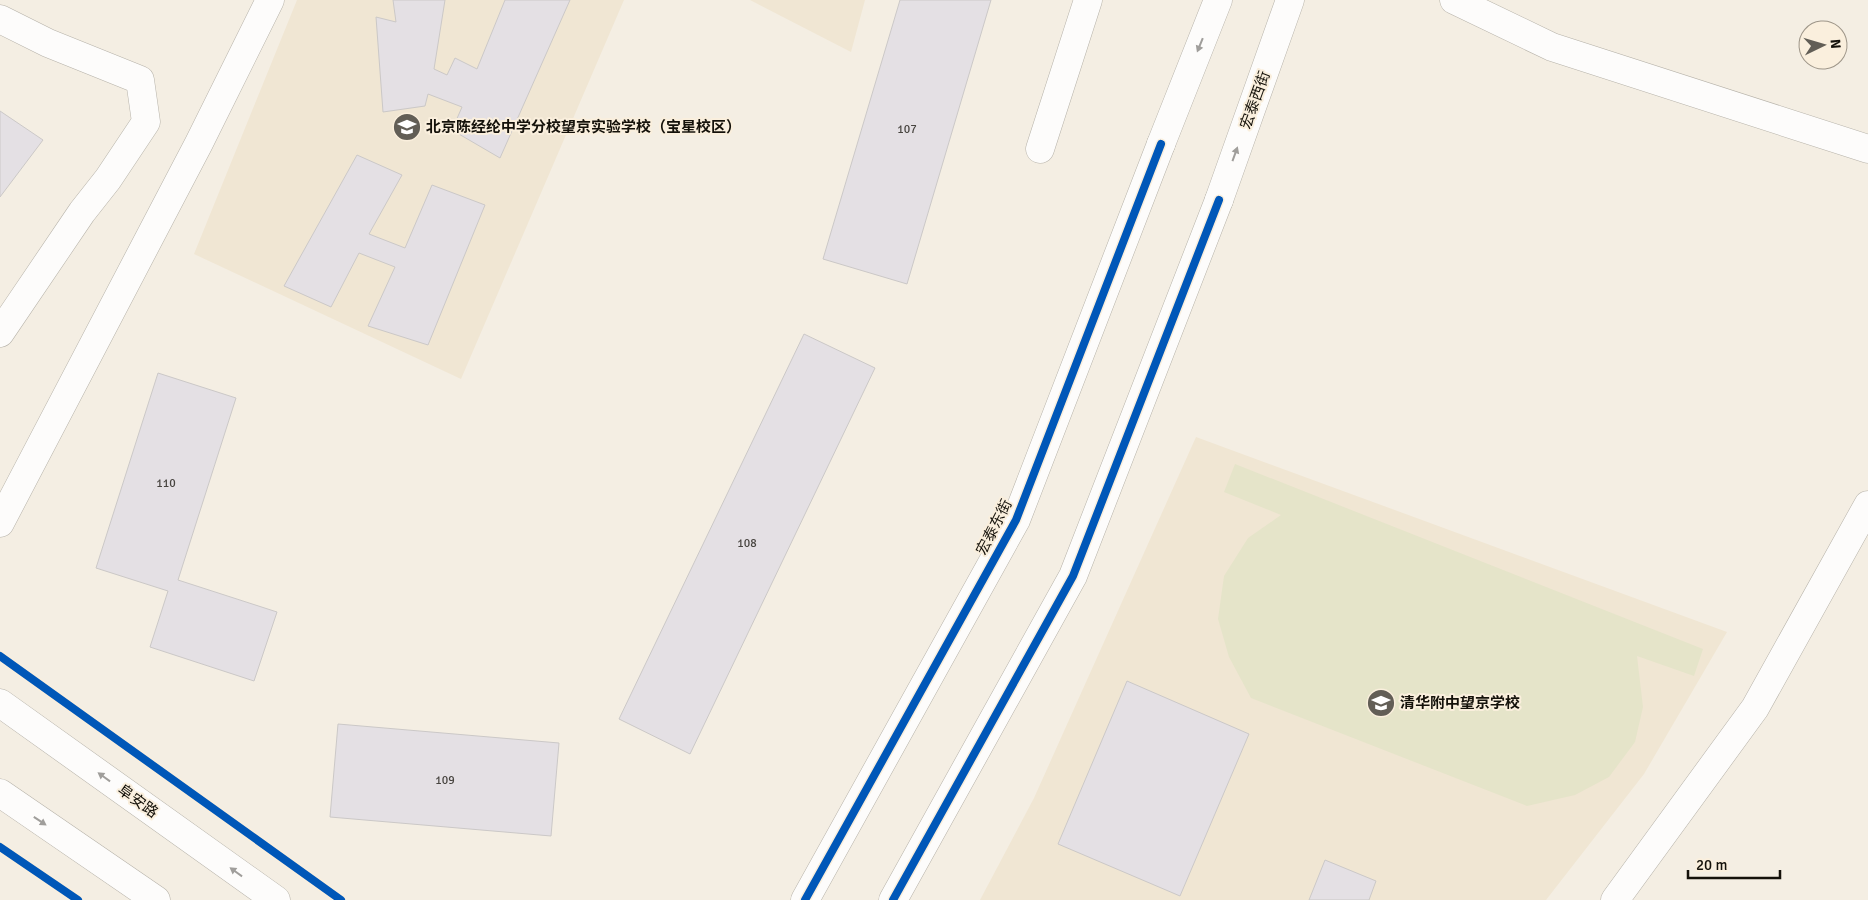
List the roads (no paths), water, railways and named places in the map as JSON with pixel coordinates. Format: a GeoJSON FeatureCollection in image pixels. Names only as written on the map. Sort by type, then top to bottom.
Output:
{"type":"FeatureCollection","features":[{"type":"Feature","properties":{"kind":"street"},"geometry":{"type":"LineString","coordinates":[[0,523],[199,143],[270,0]]}},
{"type":"Feature","properties":{"kind":"street"},"geometry":{"type":"LineString","coordinates":[[1040,149],[1088,0]]}},
{"type":"Feature","properties":{"kind":"street","name":"宏泰东街"},"geometry":{"type":"LineString","coordinates":[[805,900],[1016,520],[1218,0]]}},
{"type":"Feature","properties":{"kind":"street","name":"宏泰西街"},"geometry":{"type":"LineString","coordinates":[[893,900],[1073,576],[1218,200],[1290,0]]}},
{"type":"Feature","properties":{"kind":"street"},"geometry":{"type":"LineString","coordinates":[[1454,0],[1552,47],[1868,149]]}},
{"type":"Feature","properties":{"kind":"street"},"geometry":{"type":"LineString","coordinates":[[0,19],[48,43],[140,80],[146,122],[0,333]]}},
{"type":"Feature","properties":{"kind":"street"},"geometry":{"type":"LineString","coordinates":[[1615,900],[1755,708],[1868,505]]}},
{"type":"Feature","properties":{"kind":"street","name":"阜安路"},"geometry":{"type":"LineString","coordinates":[[0,703],[276,900]]}},
{"type":"Feature","properties":{"kind":"street"},"geometry":{"type":"LineString","coordinates":[[0,793],[156,900]]}},
{"type":"Feature","properties":{"kind":"place","name":"北京陈经纶中学分校望京实验学校（宝星校区）"},"geometry":{"type":"Point","coordinates":[407,127]}},
{"type":"Feature","properties":{"kind":"place","name":"清华附中望京学校"},"geometry":{"type":"Point","coordinates":[1381,703]}}]}
